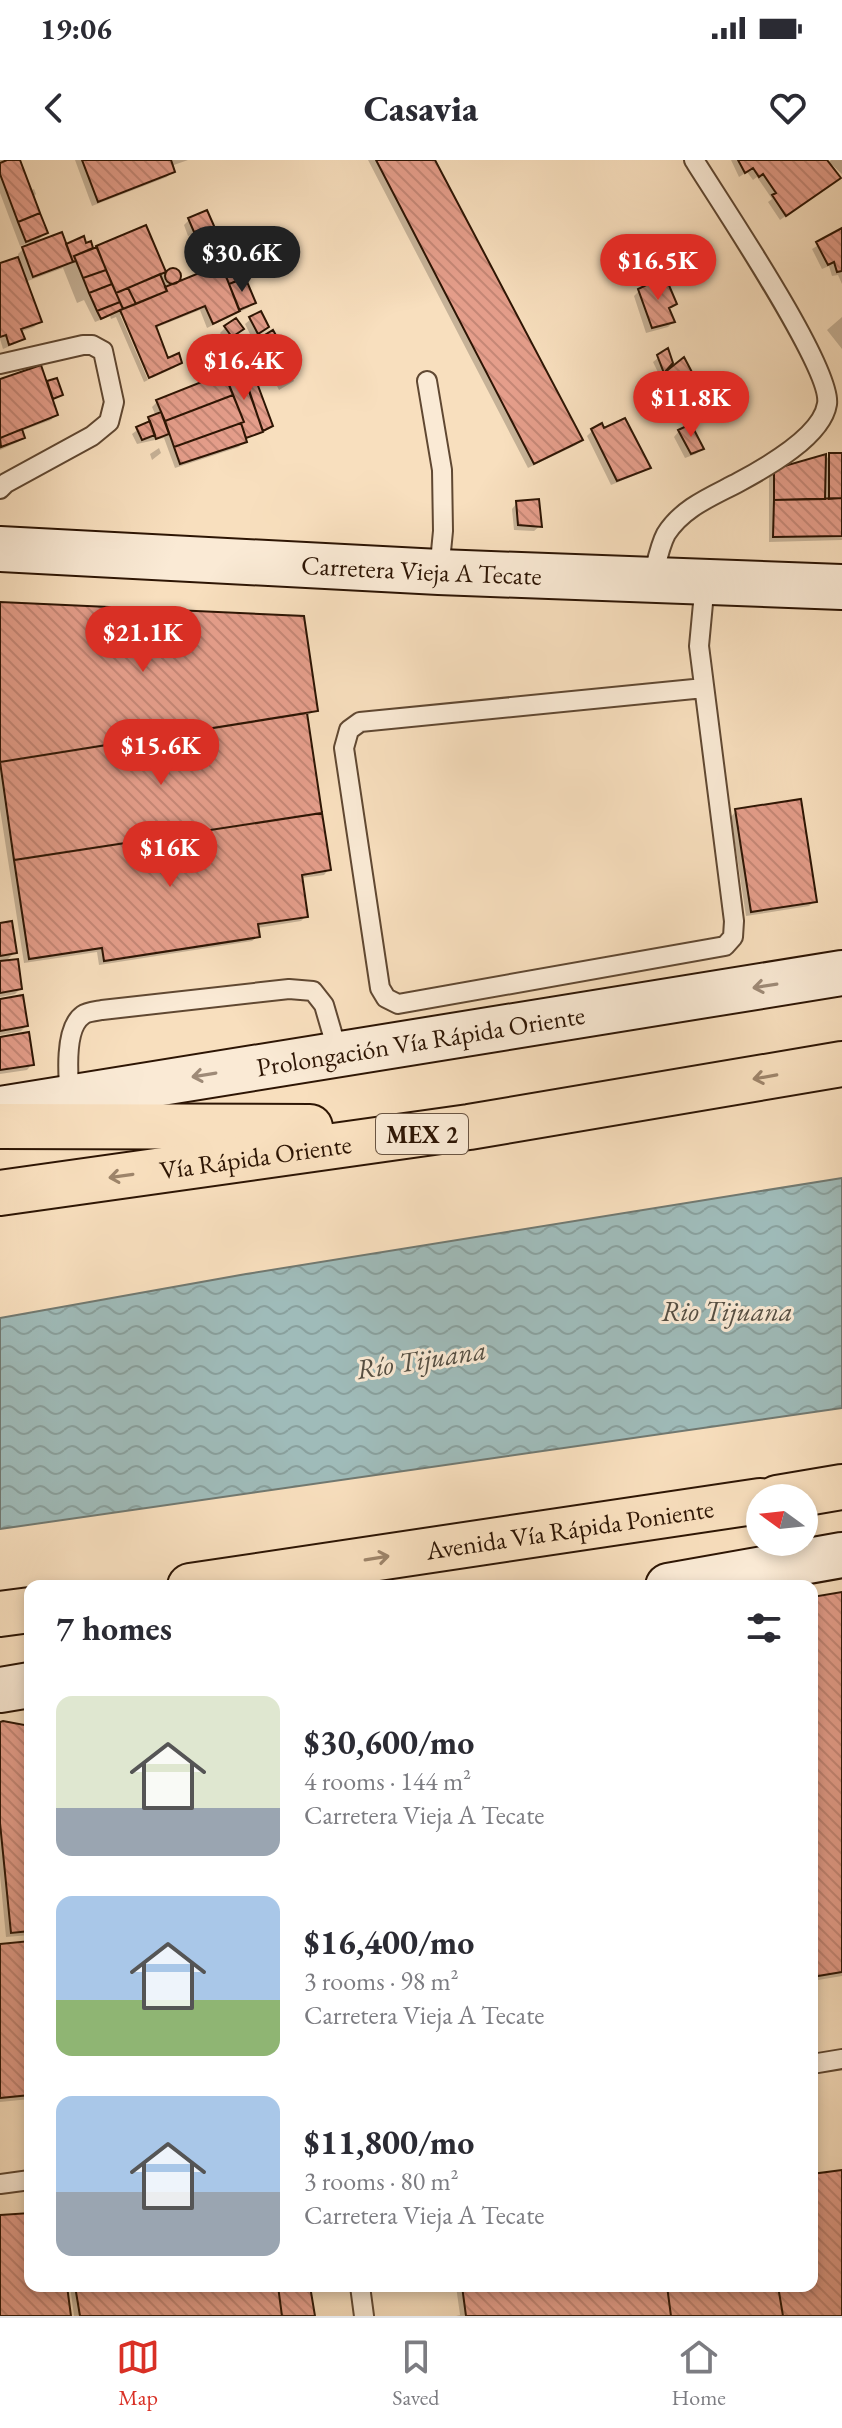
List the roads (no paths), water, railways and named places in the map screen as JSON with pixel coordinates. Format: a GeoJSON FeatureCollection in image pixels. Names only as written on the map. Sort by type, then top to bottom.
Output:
{"type":"FeatureCollection","features":[{"type":"Feature","properties":{"kind":"highway","name":"Vía Rápida Oriente"},"geometry":{"type":"LineString","coordinates":[[0,1193],[469,1127],[842,1064]]}},
{"type":"Feature","properties":{"kind":"highway"},"geometry":{"type":"LineString","coordinates":[[0,1126],[469,1127]]}},
{"type":"Feature","properties":{"kind":"highway","name":"Avenida Vía Rápida Poniente"},"geometry":{"type":"LineString","coordinates":[[818,1492],[842,1487]]}},
{"type":"Feature","properties":{"kind":"highway","name":"Avenida Vía Rápida Poniente"},"geometry":{"type":"LineString","coordinates":[[231,1580],[746,1505]]}},
{"type":"Feature","properties":{"kind":"highway"},"geometry":{"type":"LineString","coordinates":[[818,1509],[842,1513]]}},
{"type":"Feature","properties":{"kind":"highway"},"geometry":{"type":"LineString","coordinates":[[0,1614],[24,1611]]}},
{"type":"Feature","properties":{"kind":"main road","name":"Carretera Vieja A Tecate"},"geometry":{"type":"LineString","coordinates":[[0,549],[439,572],[842,587]]}},
{"type":"Feature","properties":{"kind":"main road","name":"Prolongación Vía Rápida Oriente"},"geometry":{"type":"LineString","coordinates":[[0,1109],[842,973]]}},
{"type":"Feature","properties":{"kind":"main road"},"geometry":{"type":"LineString","coordinates":[[702,1580],[842,1555]]}},
{"type":"Feature","properties":{"kind":"lane"},"geometry":{"type":"LineString","coordinates":[[652,581],[666,535],[691,507],[783,454],[820,425],[828,401],[803,335],[694,160]]}},
{"type":"Feature","properties":{"kind":"lane"},"geometry":{"type":"LineString","coordinates":[[0,364],[92,345],[103,351],[114,402],[109,422],[92,436],[0,489]]}},
{"type":"Feature","properties":{"kind":"lane"},"geometry":{"type":"LineString","coordinates":[[427,381],[442,470],[443,531],[439,572]]}},
{"type":"Feature","properties":{"kind":"lane"},"geometry":{"type":"LineString","coordinates":[[704,688],[360,722],[349,730],[344,748],[380,988],[386,998],[398,1004],[725,946],[733,937],[734,921],[699,646],[705,582]]}},
{"type":"Feature","properties":{"kind":"lane"},"geometry":{"type":"LineString","coordinates":[[70,1098],[67,1074],[72,1030],[83,1015],[102,1010],[289,989],[313,991],[324,1005],[338,1053]]}},
{"type":"Feature","properties":{"kind":"lane"},"geometry":{"type":"LineString","coordinates":[[818,2063],[842,2059]]}},
{"type":"Feature","properties":{"kind":"lane"},"geometry":{"type":"LineString","coordinates":[[0,2184],[24,2181]]}},
{"type":"Feature","properties":{"kind":"lane"},"geometry":{"type":"LineString","coordinates":[[361,2292],[364,2316]]}},
{"type":"Feature","properties":{"kind":"water","name":"Rio Tijuana"},"geometry":{"type":"Polygon","coordinates":[[[842,1178],[842,1408],[0,1529],[0,1318],[246,1274],[842,1178]]]}},
{"type":"Feature","properties":{"kind":"water label","name":"Río Tijuana"},"geometry":{"type":"Point","coordinates":[421,1359]}}]}
